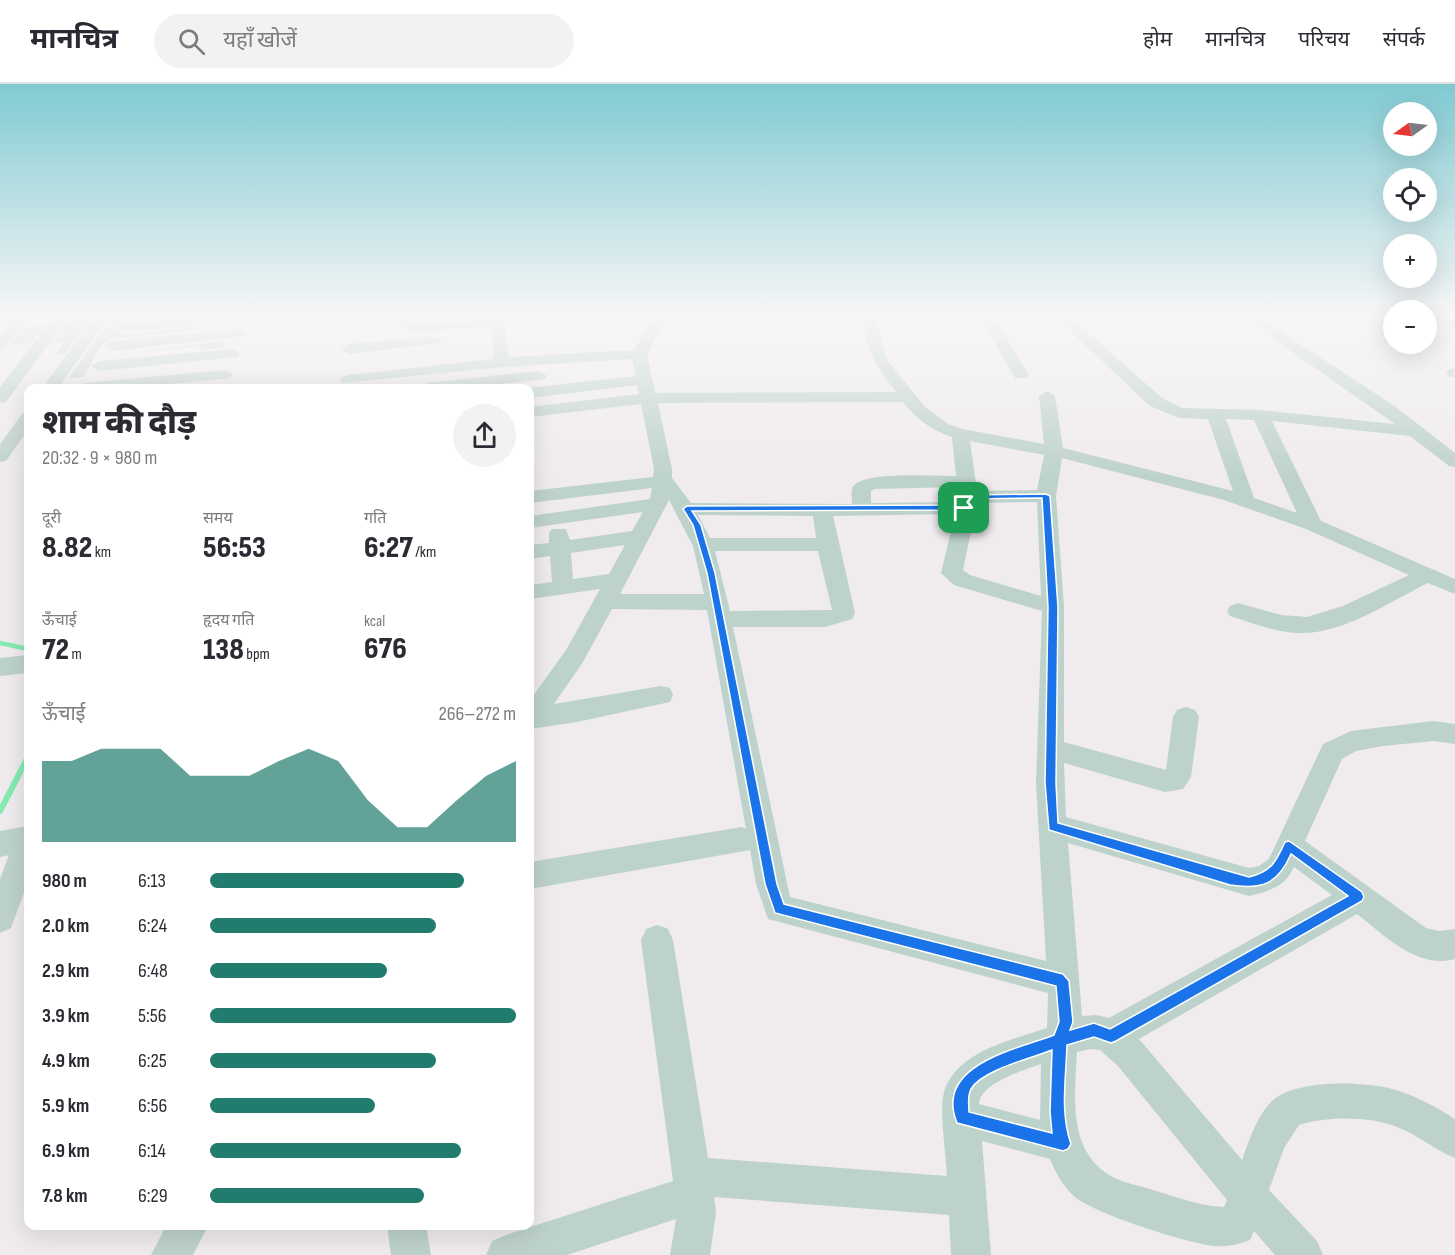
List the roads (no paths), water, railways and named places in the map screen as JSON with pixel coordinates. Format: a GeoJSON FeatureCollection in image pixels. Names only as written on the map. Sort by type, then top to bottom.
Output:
{"type":"FeatureCollection","features":[{"type":"Feature","properties":{"kind":"street"},"geometry":{"type":"LineString","coordinates":[[0,398],[22,369]]}},
{"type":"Feature","properties":{"kind":"street"},"geometry":{"type":"LineString","coordinates":[[53,384],[64,369]]}},
{"type":"Feature","properties":{"kind":"street"},"geometry":{"type":"LineString","coordinates":[[88,384],[97,369]]}},
{"type":"Feature","properties":{"kind":"street"},"geometry":{"type":"LineString","coordinates":[[348,380],[381,369]]}},
{"type":"Feature","properties":{"kind":"street"},"geometry":{"type":"LineString","coordinates":[[448,369],[448,384]]}},
{"type":"Feature","properties":{"kind":"street"},"geometry":{"type":"LineString","coordinates":[[580,369],[908,397]]}},
{"type":"Feature","properties":{"kind":"street"},"geometry":{"type":"LineString","coordinates":[[534,713],[574,656],[640,536],[661,492],[642,374],[644,369]]}},
{"type":"Feature","properties":{"kind":"street"},"geometry":{"type":"LineString","coordinates":[[888,369],[929,421],[960,434],[1054,451],[1246,501],[1312,525],[1455,586]]}},
{"type":"Feature","properties":{"kind":"street"},"geometry":{"type":"LineString","coordinates":[[1017,369],[1021,375]]}},
{"type":"Feature","properties":{"kind":"street"},"geometry":{"type":"LineString","coordinates":[[1120,369],[1162,407],[1179,413],[1260,415],[1417,431]]}},
{"type":"Feature","properties":{"kind":"street"},"geometry":{"type":"LineString","coordinates":[[1325,369],[1417,431],[1455,462]]}},
{"type":"Feature","properties":{"kind":"street"},"geometry":{"type":"LineString","coordinates":[[493,384],[642,374]]}},
{"type":"Feature","properties":{"kind":"street"},"geometry":{"type":"LineString","coordinates":[[534,392],[642,374]]}},
{"type":"Feature","properties":{"kind":"street"},"geometry":{"type":"LineString","coordinates":[[534,411],[642,374]]}},
{"type":"Feature","properties":{"kind":"street"},"geometry":{"type":"LineString","coordinates":[[176,384],[221,382]]}},
{"type":"Feature","properties":{"kind":"street"},"geometry":{"type":"LineString","coordinates":[[1047,396],[1054,451],[1046,496],[1053,607],[1051,749],[1053,826],[1066,1022],[1060,1040],[1057,1112],[1058,1128],[1074,1168],[1089,1183],[1109,1195],[1206,1226],[1236,1226],[1276,1125],[1284,1114],[1308,1104],[1363,1100],[1385,1103],[1419,1116],[1455,1140]]}},
{"type":"Feature","properties":{"kind":"street"},"geometry":{"type":"LineString","coordinates":[[1215,413],[1246,501]]}},
{"type":"Feature","properties":{"kind":"street"},"geometry":{"type":"LineString","coordinates":[[1260,415],[1312,525]]}},
{"type":"Feature","properties":{"kind":"street"},"geometry":{"type":"LineString","coordinates":[[2,452],[24,423]]}},
{"type":"Feature","properties":{"kind":"street"},"geometry":{"type":"LineString","coordinates":[[960,434],[966,495],[952,573],[962,580],[1053,607]]}},
{"type":"Feature","properties":{"kind":"street"},"geometry":{"type":"LineString","coordinates":[[2,452],[24,448]]}},
{"type":"Feature","properties":{"kind":"street"},"geometry":{"type":"LineString","coordinates":[[862,510],[861,489],[871,483],[966,495],[1046,496]]}},
{"type":"Feature","properties":{"kind":"street"},"geometry":{"type":"LineString","coordinates":[[534,521],[557,518],[661,492]]}},
{"type":"Feature","properties":{"kind":"street"},"geometry":{"type":"LineString","coordinates":[[534,496],[661,492],[687,509],[704,545],[772,892],[779,909],[1063,981]]}},
{"type":"Feature","properties":{"kind":"street"},"geometry":{"type":"LineString","coordinates":[[554,494],[563,587]]}},
{"type":"Feature","properties":{"kind":"street"},"geometry":{"type":"LineString","coordinates":[[687,509],[862,510],[966,495]]}},
{"type":"Feature","properties":{"kind":"street"},"geometry":{"type":"LineString","coordinates":[[603,601],[837,618],[844,613],[827,544],[822,510]]}},
{"type":"Feature","properties":{"kind":"street"},"geometry":{"type":"LineString","coordinates":[[534,551],[640,536]]}},
{"type":"Feature","properties":{"kind":"street"},"geometry":{"type":"LineString","coordinates":[[704,545],[827,544]]}},
{"type":"Feature","properties":{"kind":"street"},"geometry":{"type":"LineString","coordinates":[[1238,611],[1279,622],[1308,625],[1344,613],[1427,575]]}},
{"type":"Feature","properties":{"kind":"street"},"geometry":{"type":"LineString","coordinates":[[534,591],[614,580]]}},
{"type":"Feature","properties":{"kind":"street"},"geometry":{"type":"LineString","coordinates":[[534,717],[577,712],[661,695]]}},
{"type":"Feature","properties":{"kind":"street"},"geometry":{"type":"LineString","coordinates":[[1051,749],[1165,781],[1173,781],[1178,777],[1186,717]]}},
{"type":"Feature","properties":{"kind":"street"},"geometry":{"type":"LineString","coordinates":[[1053,826],[1230,879],[1249,882],[1266,878],[1279,868],[1332,752],[1351,741],[1383,736],[1433,731],[1455,734]]}},
{"type":"Feature","properties":{"kind":"street"},"geometry":{"type":"LineString","coordinates":[[0,844],[24,840]]}},
{"type":"Feature","properties":{"kind":"street"},"geometry":{"type":"LineString","coordinates":[[534,875],[742,840]]}},
{"type":"Feature","properties":{"kind":"street"},"geometry":{"type":"LineString","coordinates":[[1289,846],[1415,939],[1438,946],[1455,944]]}},
{"type":"Feature","properties":{"kind":"street"},"geometry":{"type":"LineString","coordinates":[[0,918],[24,855]]}},
{"type":"Feature","properties":{"kind":"street"},"geometry":{"type":"LineString","coordinates":[[1111,1036],[1358,897]]}},
{"type":"Feature","properties":{"kind":"street"},"geometry":{"type":"LineString","coordinates":[[657,940],[697,1212],[690,1255]]}},
{"type":"Feature","properties":{"kind":"street"},"geometry":{"type":"LineString","coordinates":[[971,1255],[961,1097],[967,1082],[986,1068],[1060,1040],[1094,1030],[1111,1036],[1156,1085],[1248,1196],[1303,1255]]}},
{"type":"Feature","properties":{"kind":"street"},"geometry":{"type":"LineString","coordinates":[[963,1118],[1063,1144]]}},
{"type":"Feature","properties":{"kind":"street"},"geometry":{"type":"LineString","coordinates":[[506,1255],[693,1185],[968,1197]]}},
{"type":"Feature","properties":{"kind":"street"},"geometry":{"type":"LineString","coordinates":[[171,1255],[186,1230]]}},
{"type":"Feature","properties":{"kind":"street"},"geometry":{"type":"LineString","coordinates":[[408,1230],[411,1255]]}},
{"type":"Feature","properties":{"kind":"waterway"},"geometry":{"type":"LineString","coordinates":[[0,643],[24,648]]}},
{"type":"Feature","properties":{"kind":"waterway"},"geometry":{"type":"LineString","coordinates":[[0,811],[24,765]]}}]}
